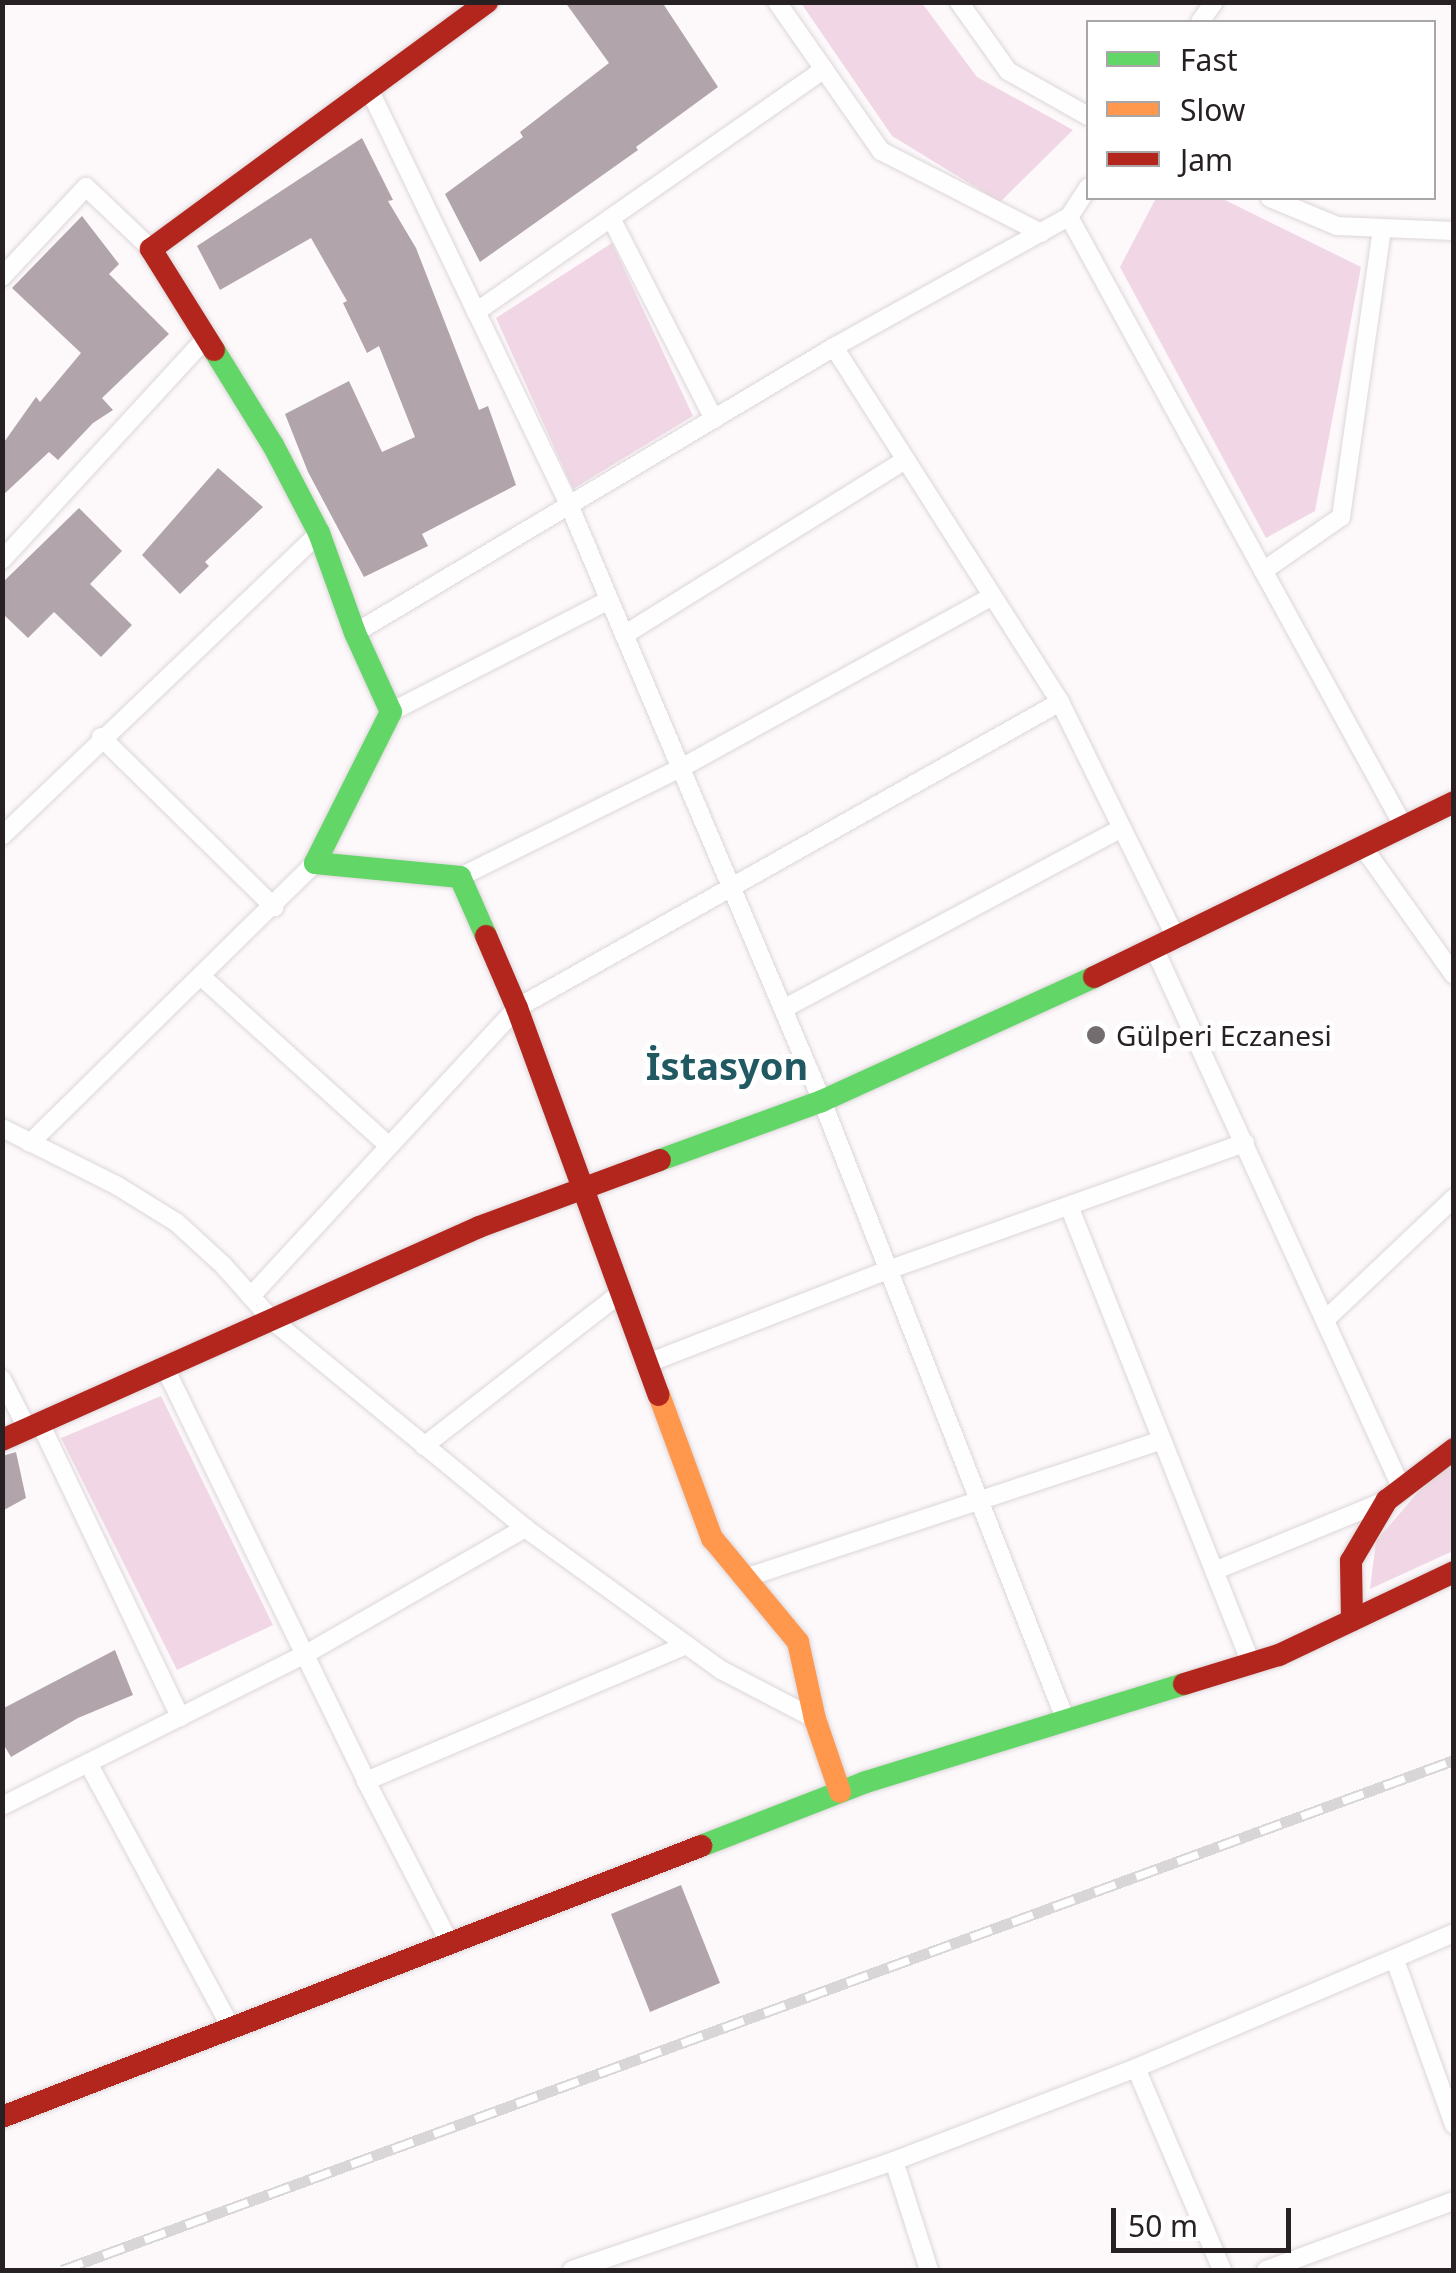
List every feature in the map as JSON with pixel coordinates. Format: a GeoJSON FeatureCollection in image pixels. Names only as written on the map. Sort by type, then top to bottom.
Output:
{"type":"FeatureCollection","features":[{"type":"Feature","properties":{"kind":"street"},"geometry":{"type":"LineString","coordinates":[[151,249],[487,2]]}},
{"type":"Feature","properties":{"kind":"street"},"geometry":{"type":"LineString","coordinates":[[777,2],[881,152],[1041,233]]}},
{"type":"Feature","properties":{"kind":"street"},"geometry":{"type":"LineString","coordinates":[[959,2],[1008,71],[1086,115]]}},
{"type":"Feature","properties":{"kind":"street"},"geometry":{"type":"LineString","coordinates":[[476,312],[824,69]]}},
{"type":"Feature","properties":{"kind":"street"},"geometry":{"type":"LineString","coordinates":[[369,89],[570,507],[822,1101],[1066,1720]]}},
{"type":"Feature","properties":{"kind":"street"},"geometry":{"type":"LineString","coordinates":[[2,277],[86,186],[151,249],[320,534],[355,633],[391,712]]}},
{"type":"Feature","properties":{"kind":"street"},"geometry":{"type":"LineString","coordinates":[[355,633],[834,347],[1069,218],[1086,191]]}},
{"type":"Feature","properties":{"kind":"street"},"geometry":{"type":"LineString","coordinates":[[1275,200],[1337,226],[1454,231]]}},
{"type":"Feature","properties":{"kind":"street"},"geometry":{"type":"LineString","coordinates":[[611,218],[714,419]]}},
{"type":"Feature","properties":{"kind":"street"},"geometry":{"type":"LineString","coordinates":[[1069,218],[1404,827]]}},
{"type":"Feature","properties":{"kind":"street"},"geometry":{"type":"LineString","coordinates":[[1263,571],[1341,517],[1382,228]]}},
{"type":"Feature","properties":{"kind":"street"},"geometry":{"type":"LineString","coordinates":[[2,560],[206,338]]}},
{"type":"Feature","properties":{"kind":"street"},"geometry":{"type":"LineString","coordinates":[[834,347],[1060,702],[1122,828],[1245,1144],[1325,1320],[1394,1494]]}},
{"type":"Feature","properties":{"kind":"street"},"geometry":{"type":"LineString","coordinates":[[624,635],[905,460]]}},
{"type":"Feature","properties":{"kind":"street"},"geometry":{"type":"LineString","coordinates":[[2,836],[101,737],[320,534]]}},
{"type":"Feature","properties":{"kind":"street"},"geometry":{"type":"LineString","coordinates":[[315,863],[460,878],[680,768],[992,596]]}},
{"type":"Feature","properties":{"kind":"street"},"geometry":{"type":"LineString","coordinates":[[30,1143],[315,863],[391,712],[609,600]]}},
{"type":"Feature","properties":{"kind":"street"},"geometry":{"type":"LineString","coordinates":[[251,1296],[516,1008],[732,890],[1060,702]]}},
{"type":"Feature","properties":{"kind":"street"},"geometry":{"type":"LineString","coordinates":[[101,737],[274,907]]}},
{"type":"Feature","properties":{"kind":"street"},"geometry":{"type":"LineString","coordinates":[[2,1440],[479,1227],[822,1101],[1166,945],[1454,802]]}},
{"type":"Feature","properties":{"kind":"street"},"geometry":{"type":"LineString","coordinates":[[783,1009],[1122,828]]}},
{"type":"Feature","properties":{"kind":"street"},"geometry":{"type":"LineString","coordinates":[[1363,847],[1454,975]]}},
{"type":"Feature","properties":{"kind":"street"},"geometry":{"type":"LineString","coordinates":[[460,878],[516,1008],[712,1538],[798,1642],[815,1719],[840,1792]]}},
{"type":"Feature","properties":{"kind":"street"},"geometry":{"type":"LineString","coordinates":[[202,977],[389,1146]]}},
{"type":"Feature","properties":{"kind":"street"},"geometry":{"type":"LineString","coordinates":[[2,1128],[116,1185],[176,1222],[272,1320],[524,1528],[721,1670],[815,1719]]}},
{"type":"Feature","properties":{"kind":"street"},"geometry":{"type":"LineString","coordinates":[[648,1363],[888,1270],[1245,1144]]}},
{"type":"Feature","properties":{"kind":"street"},"geometry":{"type":"LineString","coordinates":[[1325,1320],[1454,1198]]}},
{"type":"Feature","properties":{"kind":"street"},"geometry":{"type":"LineString","coordinates":[[1069,1206],[1251,1664]]}},
{"type":"Feature","properties":{"kind":"street"},"geometry":{"type":"LineString","coordinates":[[424,1446],[622,1292]]}},
{"type":"Feature","properties":{"kind":"street"},"geometry":{"type":"LineString","coordinates":[[165,1368],[366,1781],[450,1944]]}},
{"type":"Feature","properties":{"kind":"street"},"geometry":{"type":"LineString","coordinates":[[2,1379],[34,1426],[180,1717]]}},
{"type":"Feature","properties":{"kind":"street"},"geometry":{"type":"LineString","coordinates":[[745,1578],[1162,1440]]}},
{"type":"Feature","properties":{"kind":"street"},"geometry":{"type":"LineString","coordinates":[[1214,1570],[1394,1494],[1454,1449]]}},
{"type":"Feature","properties":{"kind":"street"},"geometry":{"type":"LineString","coordinates":[[1352,1620],[1350,1561],[1394,1494]]}},
{"type":"Feature","properties":{"kind":"street"},"geometry":{"type":"LineString","coordinates":[[2,1806],[306,1654],[524,1528]]}},
{"type":"Feature","properties":{"kind":"street"},"geometry":{"type":"LineString","coordinates":[[2,2117],[840,1792],[1251,1664],[1454,1572]]}},
{"type":"Feature","properties":{"kind":"street"},"geometry":{"type":"LineString","coordinates":[[366,1781],[686,1644]]}},
{"type":"Feature","properties":{"kind":"street"},"geometry":{"type":"LineString","coordinates":[[88,1763],[231,2028]]}},
{"type":"Feature","properties":{"kind":"street"},"geometry":{"type":"LineString","coordinates":[[572,2270],[894,2161],[1136,2068],[1454,1933]]}},
{"type":"Feature","properties":{"kind":"street"},"geometry":{"type":"LineString","coordinates":[[1395,1960],[1454,2125]]}},
{"type":"Feature","properties":{"kind":"street"},"geometry":{"type":"LineString","coordinates":[[1136,2068],[1222,2270]]}},
{"type":"Feature","properties":{"kind":"street"},"geometry":{"type":"LineString","coordinates":[[894,2161],[930,2270]]}},
{"type":"Feature","properties":{"kind":"street"},"geometry":{"type":"LineString","coordinates":[[1266,2270],[1454,2201]]}},
{"type":"Feature","properties":{"kind":"shaded area"},"geometry":{"type":"Polygon","coordinates":[[[801,3],[922,3],[977,77],[1073,130],[1000,202],[892,136],[801,3]]]}},
{"type":"Feature","properties":{"kind":"shaded area"},"geometry":{"type":"Polygon","coordinates":[[[1155,200],[1225,200],[1361,267],[1315,511],[1266,538],[1120,267],[1155,200]]]}},
{"type":"Feature","properties":{"kind":"shaded area"},"geometry":{"type":"Polygon","coordinates":[[[612,243],[693,416],[573,489],[496,318],[612,243]]]}},
{"type":"Feature","properties":{"kind":"shaded area"},"geometry":{"type":"Polygon","coordinates":[[[161,1396],[273,1625],[177,1670],[61,1438],[161,1396]]]}},
{"type":"Feature","properties":{"kind":"shaded area"},"geometry":{"type":"Polygon","coordinates":[[[1453,1463],[1453,1551],[1370,1589],[1376,1541],[1419,1491],[1453,1463]]]}},
{"type":"Feature","properties":{"kind":"building"},"geometry":{"type":"Polygon","coordinates":[[[565,2],[662,2],[718,87],[636,147],[638,150],[480,262],[445,194],[523,137],[520,132],[609,63],[565,2]]]}},
{"type":"Feature","properties":{"kind":"building"},"geometry":{"type":"Polygon","coordinates":[[[362,138],[393,200],[388,201],[416,248],[479,410],[488,406],[516,485],[422,534],[428,546],[364,577],[308,472],[285,414],[349,381],[382,452],[415,437],[379,346],[367,353],[343,303],[347,301],[311,238],[220,290],[197,246],[362,138]]]}},
{"type":"Feature","properties":{"kind":"building"},"geometry":{"type":"Polygon","coordinates":[[[82,216],[119,264],[109,274],[169,334],[102,398],[113,410],[93,423],[58,460],[49,452],[2,496],[2,445],[36,397],[40,402],[81,353],[12,288],[82,216]]]}},
{"type":"Feature","properties":{"kind":"building"},"geometry":{"type":"Polygon","coordinates":[[[218,468],[263,507],[205,562],[209,566],[180,594],[142,555],[218,468]]]}},
{"type":"Feature","properties":{"kind":"building"},"geometry":{"type":"Polygon","coordinates":[[[79,508],[122,551],[90,584],[132,625],[101,657],[54,612],[28,638],[2,613],[2,583],[79,508]]]}},
{"type":"Feature","properties":{"kind":"building"},"geometry":{"type":"Polygon","coordinates":[[[16,1452],[26,1498],[2,1511],[2,1456],[16,1452]]]}},
{"type":"Feature","properties":{"kind":"building"},"geometry":{"type":"Polygon","coordinates":[[[115,1650],[133,1695],[78,1718],[11,1757],[2,1742],[2,1709],[115,1650]]]}},
{"type":"Feature","properties":{"kind":"building"},"geometry":{"type":"Polygon","coordinates":[[[681,1885],[720,1983],[650,2012],[611,1914],[681,1885]]]}},
{"type":"Feature","properties":{"kind":"railway"},"geometry":{"type":"LineString","coordinates":[[62,2270],[1454,1760]]}},
{"type":"Feature","properties":{"kind":"traffic: fast"},"geometry":{"type":"LineString","coordinates":[[214,350],[273,445],[319,533],[355,633],[391,712],[315,863],[460,877],[486,936]]}},
{"type":"Feature","properties":{"kind":"traffic: fast"},"geometry":{"type":"LineString","coordinates":[[660,1160],[822,1101],[1094,977]]}},
{"type":"Feature","properties":{"kind":"traffic: fast"},"geometry":{"type":"LineString","coordinates":[[701,1846],[866,1782],[1184,1684]]}},
{"type":"Feature","properties":{"kind":"traffic: slow"},"geometry":{"type":"LineString","coordinates":[[659,1395],[712,1538],[798,1642],[815,1719],[840,1792]]}},
{"type":"Feature","properties":{"kind":"traffic: jam"},"geometry":{"type":"LineString","coordinates":[[214,350],[151,249],[487,2]]}},
{"type":"Feature","properties":{"kind":"traffic: jam"},"geometry":{"type":"LineString","coordinates":[[1094,977],[1454,802]]}},
{"type":"Feature","properties":{"kind":"traffic: jam"},"geometry":{"type":"LineString","coordinates":[[486,936],[517,1008],[659,1395]]}},
{"type":"Feature","properties":{"kind":"traffic: jam"},"geometry":{"type":"LineString","coordinates":[[2,1440],[479,1227],[660,1160]]}},
{"type":"Feature","properties":{"kind":"traffic: jam"},"geometry":{"type":"LineString","coordinates":[[1352,1620],[1351,1561],[1387,1500],[1454,1449]]}},
{"type":"Feature","properties":{"kind":"traffic: jam"},"geometry":{"type":"LineString","coordinates":[[1184,1684],[1279,1655],[1454,1572]]}},
{"type":"Feature","properties":{"kind":"traffic: jam"},"geometry":{"type":"LineString","coordinates":[[2,2117],[701,1846]]}},
{"type":"Feature","properties":{"kind":"place","name":"Gülperi Eczanesi"},"geometry":{"type":"Point","coordinates":[1096,1035]}},
{"type":"Feature","properties":{"kind":"district","name":"İstasyon"},"geometry":{"type":"Point","coordinates":[727,1066]}}]}
